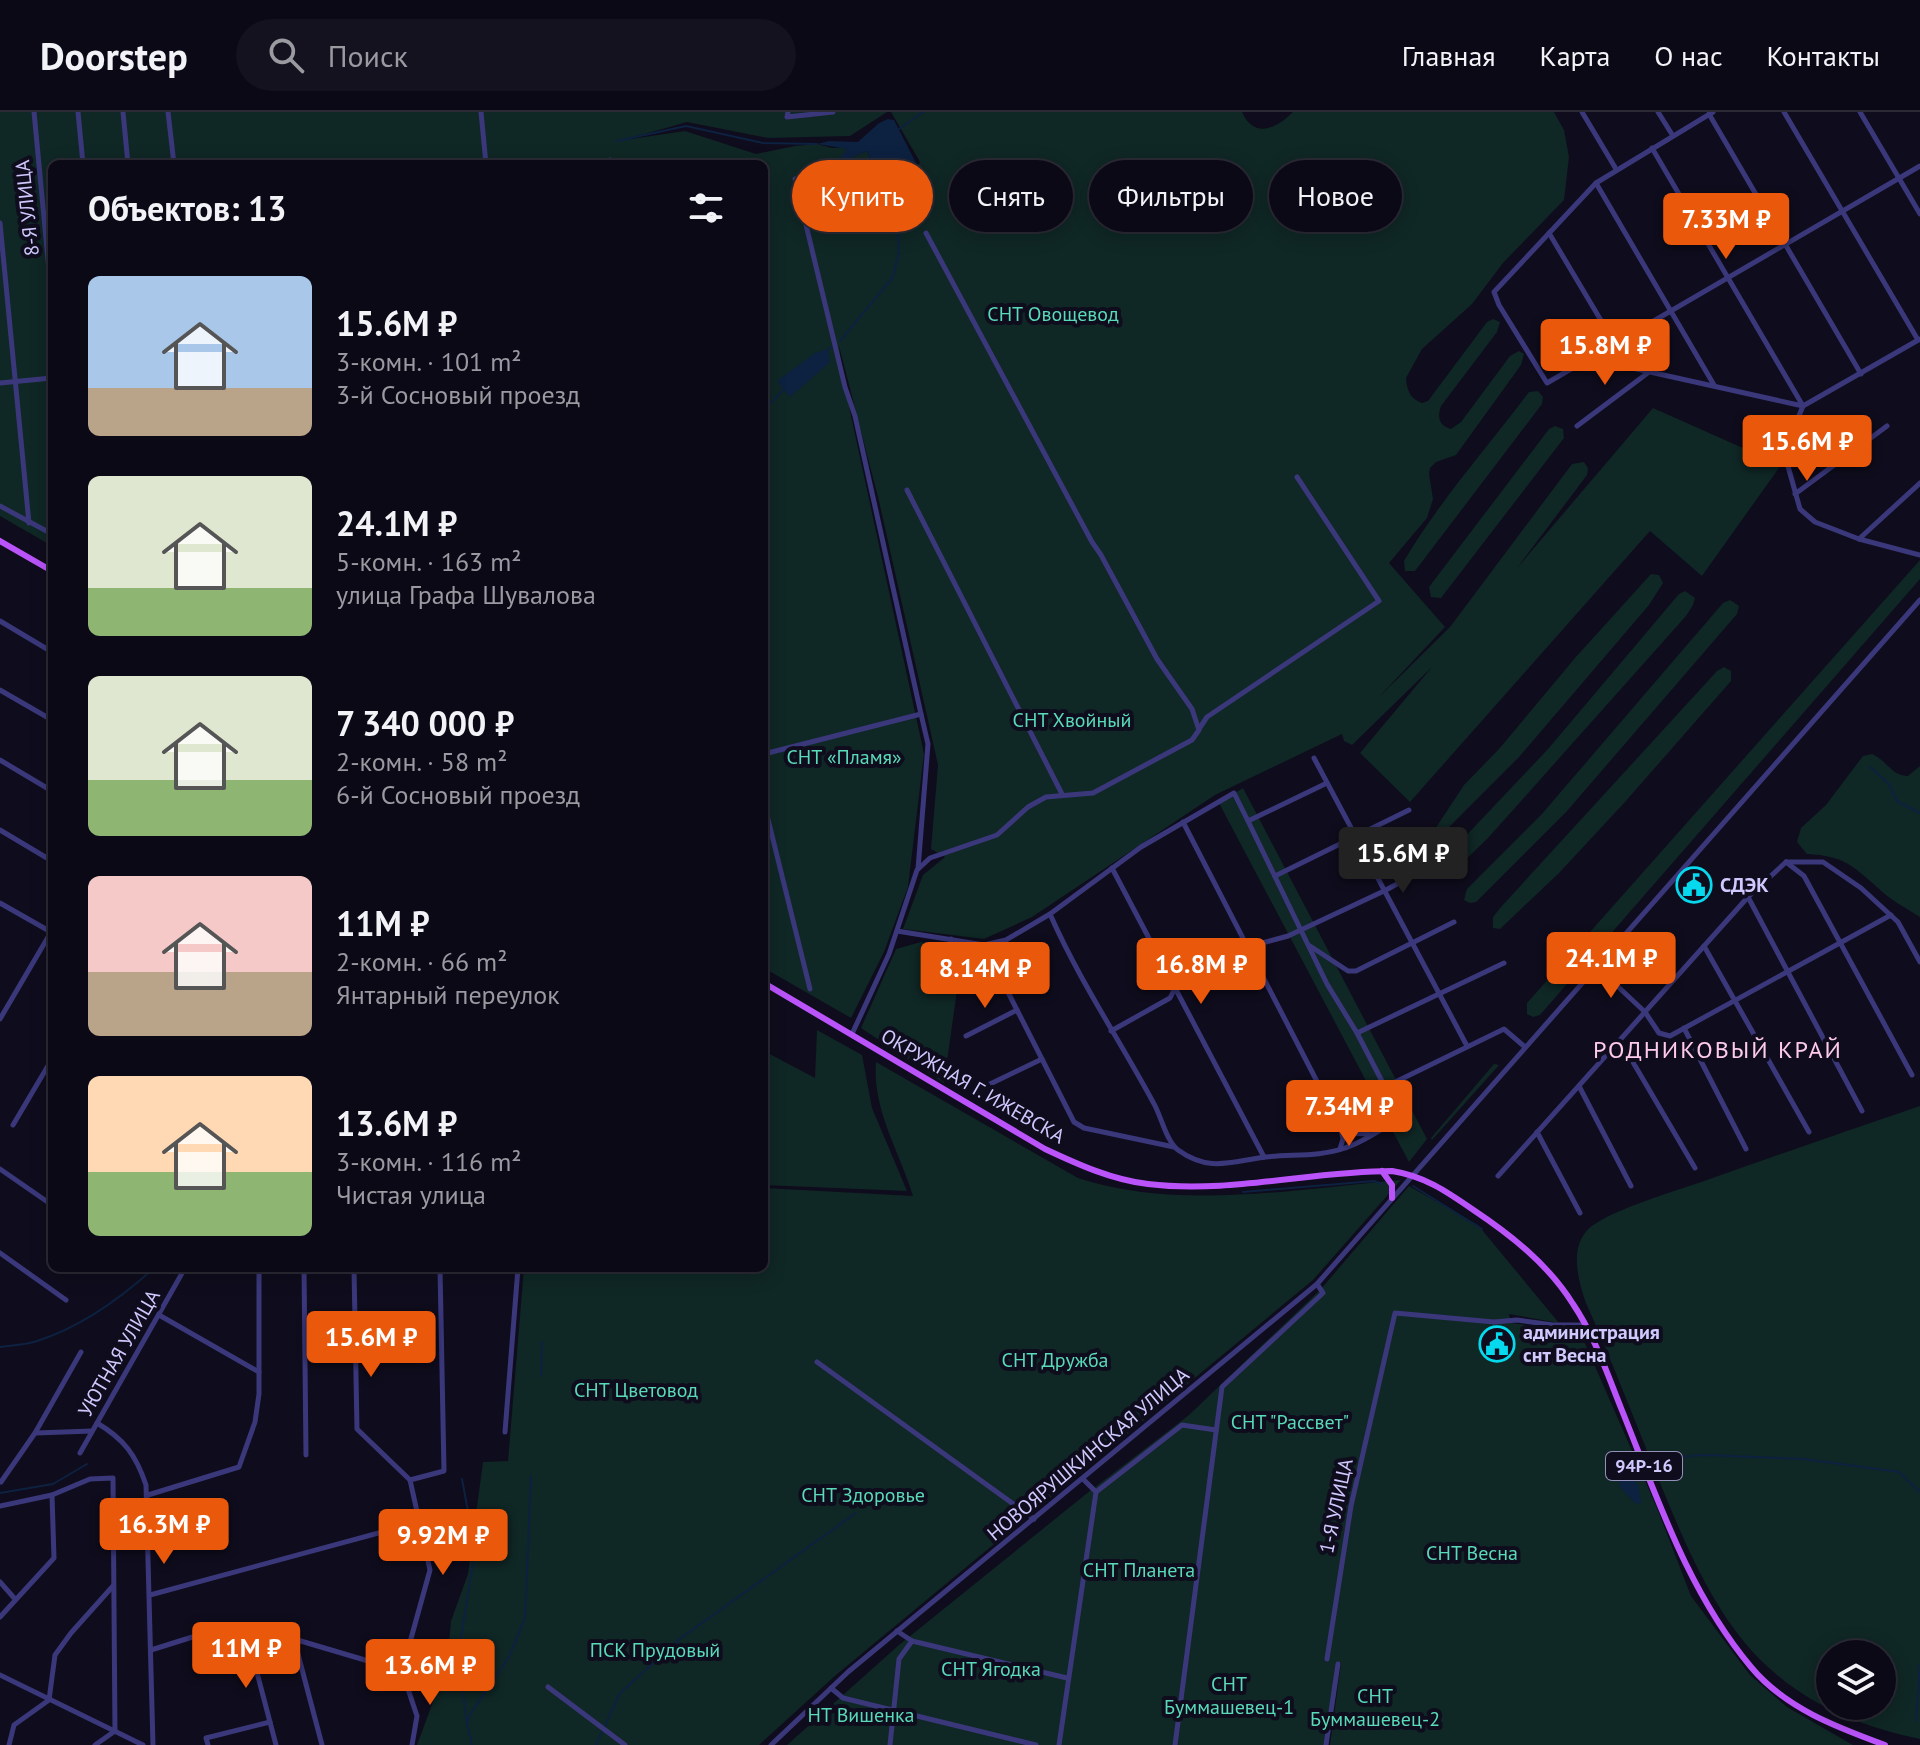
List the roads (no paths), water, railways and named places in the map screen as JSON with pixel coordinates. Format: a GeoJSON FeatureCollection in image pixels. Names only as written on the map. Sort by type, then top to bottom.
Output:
{"type":"FeatureCollection","features":[{"type":"Feature","properties":{"kind":"main road"},"geometry":{"type":"LineString","coordinates":[[0,541],[48,569]]}},
{"type":"Feature","properties":{"kind":"main road","name":"ОКРУЖНАЯ Г. ИЖЕВСКА"},"geometry":{"type":"LineString","coordinates":[[768,985],[1045,1149],[1081,1166],[1121,1179],[1177,1186],[1382,1171],[1413,1174],[1433,1183],[1500,1228],[1539,1261],[1573,1303],[1601,1359],[1665,1518],[1698,1590],[1752,1668],[1787,1699],[1829,1725],[1885,1745]]}},
{"type":"Feature","properties":{"kind":"main road"},"geometry":{"type":"LineString","coordinates":[[1382,1171],[1392,1185],[1392,1198]]}},
{"type":"Feature","properties":{"kind":"street","name":"8-Я УЛИЦА"},"geometry":{"type":"LineString","coordinates":[[34,112],[48,260]]}},
{"type":"Feature","properties":{"kind":"street"},"geometry":{"type":"LineString","coordinates":[[78,112],[83,160]]}},
{"type":"Feature","properties":{"kind":"street"},"geometry":{"type":"LineString","coordinates":[[123,112],[128,160]]}},
{"type":"Feature","properties":{"kind":"street"},"geometry":{"type":"LineString","coordinates":[[168,112],[174,160]]}},
{"type":"Feature","properties":{"kind":"street"},"geometry":{"type":"LineString","coordinates":[[481,112],[486,160]]}},
{"type":"Feature","properties":{"kind":"street"},"geometry":{"type":"LineString","coordinates":[[788,112],[787,117],[833,112]]}},
{"type":"Feature","properties":{"kind":"street"},"geometry":{"type":"LineString","coordinates":[[1582,112],[1616,169]]}},
{"type":"Feature","properties":{"kind":"street"},"geometry":{"type":"LineString","coordinates":[[1658,112],[1673,136]]}},
{"type":"Feature","properties":{"kind":"street"},"geometry":{"type":"LineString","coordinates":[[1784,112],[1919,340],[1803,406],[1784,452],[1795,494],[1800,509],[1806,515],[1835,531],[1920,555]]}},
{"type":"Feature","properties":{"kind":"street"},"geometry":{"type":"LineString","coordinates":[[1860,112],[1920,214]]}},
{"type":"Feature","properties":{"kind":"street"},"geometry":{"type":"LineString","coordinates":[[1861,374],[1785,245],[1711,113],[1596,183],[1494,293],[1547,383],[1728,276],[1785,245],[1920,166]]}},
{"type":"Feature","properties":{"kind":"street"},"geometry":{"type":"LineString","coordinates":[[1652,148],[1803,406]]}},
{"type":"Feature","properties":{"kind":"street"},"geometry":{"type":"LineString","coordinates":[[1596,183],[1714,385]]}},
{"type":"Feature","properties":{"kind":"street"},"geometry":{"type":"LineString","coordinates":[[0,223],[29,523]]}},
{"type":"Feature","properties":{"kind":"street"},"geometry":{"type":"LineString","coordinates":[[808,232],[845,387],[855,416],[928,744],[917,870],[889,954],[852,1034]]}},
{"type":"Feature","properties":{"kind":"street"},"geometry":{"type":"LineString","coordinates":[[926,233],[1086,532],[1157,659],[1192,709],[1199,730]]}},
{"type":"Feature","properties":{"kind":"street"},"geometry":{"type":"LineString","coordinates":[[1549,233],[1629,366],[1803,406]]}},
{"type":"Feature","properties":{"kind":"street"},"geometry":{"type":"LineString","coordinates":[[1577,426],[1649,372]]}},
{"type":"Feature","properties":{"kind":"street"},"geometry":{"type":"LineString","coordinates":[[0,383],[48,378]]}},
{"type":"Feature","properties":{"kind":"street"},"geometry":{"type":"LineString","coordinates":[[1795,494],[1887,426]]}},
{"type":"Feature","properties":{"kind":"street"},"geometry":{"type":"LineString","coordinates":[[917,870],[930,858],[997,835],[1028,807],[1046,797],[1093,793],[1192,740],[1207,717],[1379,601],[1297,477]]}},
{"type":"Feature","properties":{"kind":"street"},"geometry":{"type":"LineString","coordinates":[[1859,539],[1920,483]]}},
{"type":"Feature","properties":{"kind":"street"},"geometry":{"type":"LineString","coordinates":[[907,490],[1062,794]]}},
{"type":"Feature","properties":{"kind":"street"},"geometry":{"type":"LineString","coordinates":[[0,506],[48,532]]}},
{"type":"Feature","properties":{"kind":"street","name":"НОВОЯРУШКИНСКАЯ УЛИЦА"},"geometry":{"type":"LineString","coordinates":[[771,1745],[897,1631],[1317,1284],[1920,600]]}},
{"type":"Feature","properties":{"kind":"street"},"geometry":{"type":"LineString","coordinates":[[0,621],[48,650]]}},
{"type":"Feature","properties":{"kind":"street"},"geometry":{"type":"LineString","coordinates":[[0,690],[48,718]]}},
{"type":"Feature","properties":{"kind":"street"},"geometry":{"type":"LineString","coordinates":[[768,753],[921,714]]}},
{"type":"Feature","properties":{"kind":"street"},"geometry":{"type":"LineString","coordinates":[[1314,758],[1467,1046]]}},
{"type":"Feature","properties":{"kind":"street"},"geometry":{"type":"LineString","coordinates":[[0,760],[48,789]]}},
{"type":"Feature","properties":{"kind":"street"},"geometry":{"type":"LineString","coordinates":[[1248,821],[1327,783]]}},
{"type":"Feature","properties":{"kind":"street"},"geometry":{"type":"LineString","coordinates":[[897,931],[984,945],[1006,940],[1050,914],[1141,847],[1234,793],[1327,984],[1385,1087],[1398,1119],[1340,1149],[1214,1164],[1196,1160],[1175,1148],[1079,1125],[1070,1116],[984,945]]}},
{"type":"Feature","properties":{"kind":"street"},"geometry":{"type":"LineString","coordinates":[[1275,876],[1409,810]]}},
{"type":"Feature","properties":{"kind":"street"},"geometry":{"type":"LineString","coordinates":[[768,819],[810,989]]}},
{"type":"Feature","properties":{"kind":"street"},"geometry":{"type":"LineString","coordinates":[[1183,822],[1340,1126],[1343,1139],[1340,1149]]}},
{"type":"Feature","properties":{"kind":"street"},"geometry":{"type":"LineString","coordinates":[[0,830],[48,859]]}},
{"type":"Feature","properties":{"kind":"street"},"geometry":{"type":"LineString","coordinates":[[1786,862],[1804,876],[1912,1075]]}},
{"type":"Feature","properties":{"kind":"street"},"geometry":{"type":"LineString","coordinates":[[1498,1176],[1748,897],[1786,862],[1823,862],[1861,888],[1898,922],[1920,962]]}},
{"type":"Feature","properties":{"kind":"street"},"geometry":{"type":"LineString","coordinates":[[1111,1031],[1170,998],[1175,988],[1247,947],[1274,942],[1436,863]]}},
{"type":"Feature","properties":{"kind":"street"},"geometry":{"type":"LineString","coordinates":[[1112,868],[1264,1157]]}},
{"type":"Feature","properties":{"kind":"street"},"geometry":{"type":"LineString","coordinates":[[1748,897],[1862,1111]]}},
{"type":"Feature","properties":{"kind":"street"},"geometry":{"type":"LineString","coordinates":[[0,903],[48,930]]}},
{"type":"Feature","properties":{"kind":"street"},"geometry":{"type":"LineString","coordinates":[[1050,914],[1111,1031],[1153,1100],[1175,1148]]}},
{"type":"Feature","properties":{"kind":"street"},"geometry":{"type":"LineString","coordinates":[[1597,967],[1645,1012],[1664,1036],[1670,1036],[1891,915]]}},
{"type":"Feature","properties":{"kind":"street"},"geometry":{"type":"LineString","coordinates":[[1308,945],[1353,971],[1454,922]]}},
{"type":"Feature","properties":{"kind":"street"},"geometry":{"type":"LineString","coordinates":[[0,1019],[48,939]]}},
{"type":"Feature","properties":{"kind":"street"},"geometry":{"type":"LineString","coordinates":[[951,939],[950,982],[953,990]]}},
{"type":"Feature","properties":{"kind":"street"},"geometry":{"type":"LineString","coordinates":[[1704,946],[1809,1132]]}},
{"type":"Feature","properties":{"kind":"street"},"geometry":{"type":"LineString","coordinates":[[1357,1033],[1504,963]]}},
{"type":"Feature","properties":{"kind":"street"},"geometry":{"type":"LineString","coordinates":[[966,1036],[1017,1010]]}},
{"type":"Feature","properties":{"kind":"street"},"geometry":{"type":"LineString","coordinates":[[1684,1028],[1746,1149]]}},
{"type":"Feature","properties":{"kind":"street"},"geometry":{"type":"LineString","coordinates":[[1385,1087],[1504,1029],[1525,1047]]}},
{"type":"Feature","properties":{"kind":"street"},"geometry":{"type":"LineString","coordinates":[[1620,1040],[1695,1168]]}},
{"type":"Feature","properties":{"kind":"street"},"geometry":{"type":"LineString","coordinates":[[990,1084],[1042,1059]]}},
{"type":"Feature","properties":{"kind":"street"},"geometry":{"type":"LineString","coordinates":[[13,1125],[48,1066]]}},
{"type":"Feature","properties":{"kind":"street"},"geometry":{"type":"LineString","coordinates":[[1579,1086],[1631,1186]]}},
{"type":"Feature","properties":{"kind":"street"},"geometry":{"type":"LineString","coordinates":[[1340,1126],[1349,1133],[1372,1134]]}},
{"type":"Feature","properties":{"kind":"street"},"geometry":{"type":"LineString","coordinates":[[1537,1132],[1580,1213]]}},
{"type":"Feature","properties":{"kind":"street"},"geometry":{"type":"LineString","coordinates":[[0,1169],[48,1202]]}},
{"type":"Feature","properties":{"kind":"street"},"geometry":{"type":"LineString","coordinates":[[0,1253],[66,1300]]}},
{"type":"Feature","properties":{"kind":"street","name":"УЮТНАЯ УЛИЦА"},"geometry":{"type":"LineString","coordinates":[[80,1453],[183,1272]]}},
{"type":"Feature","properties":{"kind":"street"},"geometry":{"type":"LineString","coordinates":[[148,1495],[239,1467],[256,1414],[259,1272]]}},
{"type":"Feature","properties":{"kind":"street"},"geometry":{"type":"LineString","coordinates":[[304,1272],[306,1455]]}},
{"type":"Feature","properties":{"kind":"street"},"geometry":{"type":"LineString","coordinates":[[354,1272],[357,1429],[410,1480],[430,1570],[402,1671],[417,1716],[412,1745]]}},
{"type":"Feature","properties":{"kind":"street"},"geometry":{"type":"LineString","coordinates":[[410,1480],[444,1471],[440,1272]]}},
{"type":"Feature","properties":{"kind":"street"},"geometry":{"type":"LineString","coordinates":[[505,1432],[518,1272]]}},
{"type":"Feature","properties":{"kind":"street"},"geometry":{"type":"LineString","coordinates":[[1175,1745],[1222,1387],[1323,1293],[1317,1284]]}},
{"type":"Feature","properties":{"kind":"street","name":"1-Я УЛИЦА"},"geometry":{"type":"LineString","coordinates":[[1327,1659],[1351,1506],[1395,1313],[1494,1322],[1517,1320],[1584,1325]]}},
{"type":"Feature","properties":{"kind":"street"},"geometry":{"type":"LineString","coordinates":[[159,1315],[259,1372]]}},
{"type":"Feature","properties":{"kind":"street"},"geometry":{"type":"LineString","coordinates":[[1,1482],[35,1433],[81,1352]]}},
{"type":"Feature","properties":{"kind":"street"},"geometry":{"type":"LineString","coordinates":[[817,1362],[1034,1519]]}},
{"type":"Feature","properties":{"kind":"street"},"geometry":{"type":"LineString","coordinates":[[97,1423],[116,1434],[129,1447],[138,1461],[148,1495],[153,1745]]}},
{"type":"Feature","properties":{"kind":"street"},"geometry":{"type":"LineString","coordinates":[[1059,1745],[1096,1492],[1182,1425],[1216,1430]]}},
{"type":"Feature","properties":{"kind":"street"},"geometry":{"type":"LineString","coordinates":[[35,1433],[92,1431]]}},
{"type":"Feature","properties":{"kind":"street"},"geometry":{"type":"LineString","coordinates":[[0,1506],[52,1495],[90,1479],[113,1478],[115,1731]]}},
{"type":"Feature","properties":{"kind":"street"},"geometry":{"type":"LineString","coordinates":[[1083,1479],[1096,1492]]}},
{"type":"Feature","properties":{"kind":"street"},"geometry":{"type":"LineString","coordinates":[[0,1617],[54,1558],[52,1495]]}},
{"type":"Feature","properties":{"kind":"street"},"geometry":{"type":"LineString","coordinates":[[150,1595],[419,1522]]}},
{"type":"Feature","properties":{"kind":"street"},"geometry":{"type":"LineString","coordinates":[[0,1582],[15,1599]]}},
{"type":"Feature","properties":{"kind":"street"},"geometry":{"type":"LineString","coordinates":[[9,1745],[14,1725],[49,1700],[55,1655],[114,1585]]}},
{"type":"Feature","properties":{"kind":"street"},"geometry":{"type":"LineString","coordinates":[[151,1650],[218,1629],[245,1627],[402,1671]]}},
{"type":"Feature","properties":{"kind":"street"},"geometry":{"type":"LineString","coordinates":[[245,1627],[276,1745]]}},
{"type":"Feature","properties":{"kind":"street"},"geometry":{"type":"LineString","coordinates":[[897,1631],[912,1641],[1067,1678]]}},
{"type":"Feature","properties":{"kind":"street"},"geometry":{"type":"LineString","coordinates":[[294,1639],[322,1745]]}},
{"type":"Feature","properties":{"kind":"street"},"geometry":{"type":"LineString","coordinates":[[890,1745],[899,1659],[912,1641]]}},
{"type":"Feature","properties":{"kind":"street"},"geometry":{"type":"LineString","coordinates":[[1326,1745],[1338,1664]]}},
{"type":"Feature","properties":{"kind":"street"},"geometry":{"type":"LineString","coordinates":[[0,1675],[143,1745]]}},
{"type":"Feature","properties":{"kind":"street"},"geometry":{"type":"LineString","coordinates":[[548,1687],[625,1745]]}},
{"type":"Feature","properties":{"kind":"street"},"geometry":{"type":"LineString","coordinates":[[831,1688],[843,1698],[1036,1745]]}},
{"type":"Feature","properties":{"kind":"street"},"geometry":{"type":"LineString","coordinates":[[208,1745],[206,1738],[270,1722]]}},
{"type":"Feature","properties":{"kind":"street"},"geometry":{"type":"LineString","coordinates":[[95,1745],[115,1731]]}},
{"type":"Feature","properties":{"kind":"water"},"geometry":{"type":"Polygon","coordinates":[[[894,120],[914,160],[870,160],[867,151],[838,160],[847,149],[817,144],[829,141],[858,142],[879,123],[894,120]]]}},
{"type":"Feature","properties":{"kind":"water"},"geometry":{"type":"Polygon","coordinates":[[[828,349],[830,362],[790,397],[777,381],[815,353],[828,349]]]}},
{"type":"Feature","properties":{"kind":"water"},"geometry":{"type":"Polygon","coordinates":[[[1617,1473],[1626,1473],[1638,1485],[1641,1502],[1637,1505],[1620,1487],[1617,1473]]]}},
{"type":"Feature","properties":{"kind":"waterway"},"geometry":{"type":"LineString","coordinates":[[899,129],[923,112]]}},
{"type":"Feature","properties":{"kind":"waterway"},"geometry":{"type":"LineString","coordinates":[[617,141],[686,126],[763,143],[817,144]]}},
{"type":"Feature","properties":{"kind":"waterway"},"geometry":{"type":"LineString","coordinates":[[840,341],[893,277],[899,251],[898,232]]}},
{"type":"Feature","properties":{"kind":"waterway"},"geometry":{"type":"LineString","coordinates":[[828,349],[832,347]]}},
{"type":"Feature","properties":{"kind":"waterway"},"geometry":{"type":"LineString","coordinates":[[768,406],[784,389]]}},
{"type":"Feature","properties":{"kind":"waterway"},"geometry":{"type":"LineString","coordinates":[[1870,767],[1889,784],[1897,801],[1920,813]]}},
{"type":"Feature","properties":{"kind":"waterway"},"geometry":{"type":"LineString","coordinates":[[1243,1192],[1374,1181],[1382,1184]]}},
{"type":"Feature","properties":{"kind":"waterway"},"geometry":{"type":"LineString","coordinates":[[1413,1186],[1482,1229]]}},
{"type":"Feature","properties":{"kind":"waterway"},"geometry":{"type":"LineString","coordinates":[[0,1347],[33,1342],[85,1320],[149,1272]]}},
{"type":"Feature","properties":{"kind":"waterway"},"geometry":{"type":"LineString","coordinates":[[541,1376],[542,1342]]}},
{"type":"Feature","properties":{"kind":"waterway"},"geometry":{"type":"LineString","coordinates":[[1648,1459],[1705,1455],[1804,1459],[1899,1472],[1920,1492]]}},
{"type":"Feature","properties":{"kind":"waterway"},"geometry":{"type":"LineString","coordinates":[[1626,1473],[1638,1463]]}},
{"type":"Feature","properties":{"kind":"waterway"},"geometry":{"type":"LineString","coordinates":[[0,1493],[53,1484],[87,1464]]}},
{"type":"Feature","properties":{"kind":"waterway"},"geometry":{"type":"LineString","coordinates":[[472,1745],[467,1723],[471,1713],[509,1657],[525,1618],[531,1476]]}},
{"type":"Feature","properties":{"kind":"waterway"},"geometry":{"type":"LineString","coordinates":[[462,1479],[475,1550],[458,1656],[467,1723]]}},
{"type":"Feature","properties":{"kind":"waterway"},"geometry":{"type":"LineString","coordinates":[[596,1745],[620,1693],[681,1638],[856,1513]]}},
{"type":"Feature","properties":{"kind":"waterway"},"geometry":{"type":"LineString","coordinates":[[1916,1721],[1920,1664]]}},
{"type":"Feature","properties":{"kind":"place","name":"СДЭК"},"geometry":{"type":"Point","coordinates":[1694,885]}},
{"type":"Feature","properties":{"kind":"place","name":"администрация снт Весна"},"geometry":{"type":"Point","coordinates":[1497,1344]}},
{"type":"Feature","properties":{"kind":"district","name":"РОДНИКОВЫЙ КРАЙ"},"geometry":{"type":"Point","coordinates":[1718,1050]}},
{"type":"Feature","properties":{"kind":"park label","name":"СНТ Овощевод"},"geometry":{"type":"Point","coordinates":[1053,314]}},
{"type":"Feature","properties":{"kind":"park label","name":"СНТ Хвойный"},"geometry":{"type":"Point","coordinates":[1072,720]}},
{"type":"Feature","properties":{"kind":"park label","name":"СНТ «Пламя»"},"geometry":{"type":"Point","coordinates":[844,757]}},
{"type":"Feature","properties":{"kind":"park label","name":"СНТ Дружба"},"geometry":{"type":"Point","coordinates":[1055,1360]}},
{"type":"Feature","properties":{"kind":"park label","name":"СНТ Цветовод"},"geometry":{"type":"Point","coordinates":[636,1390]}},
{"type":"Feature","properties":{"kind":"park label","name":"СНТ \"Рассвет\""},"geometry":{"type":"Point","coordinates":[1290,1422]}},
{"type":"Feature","properties":{"kind":"park label","name":"СНТ Здоровье"},"geometry":{"type":"Point","coordinates":[863,1495]}},
{"type":"Feature","properties":{"kind":"park label","name":"СНТ Весна"},"geometry":{"type":"Point","coordinates":[1472,1553]}},
{"type":"Feature","properties":{"kind":"park label","name":"СНТ Планета"},"geometry":{"type":"Point","coordinates":[1139,1570]}},
{"type":"Feature","properties":{"kind":"park label","name":"ПСК Прудовый"},"geometry":{"type":"Point","coordinates":[655,1650]}},
{"type":"Feature","properties":{"kind":"park label","name":"СНТ Ягодка"},"geometry":{"type":"Point","coordinates":[991,1669]}},
{"type":"Feature","properties":{"kind":"park label","name":"СНТ Буммашевец-1"},"geometry":{"type":"Point","coordinates":[1229,1696]}},
{"type":"Feature","properties":{"kind":"park label","name":"СНТ Буммашевец-2"},"geometry":{"type":"Point","coordinates":[1375,1708]}},
{"type":"Feature","properties":{"kind":"park label","name":"НТ Вишенка"},"geometry":{"type":"Point","coordinates":[861,1715]}}]}
